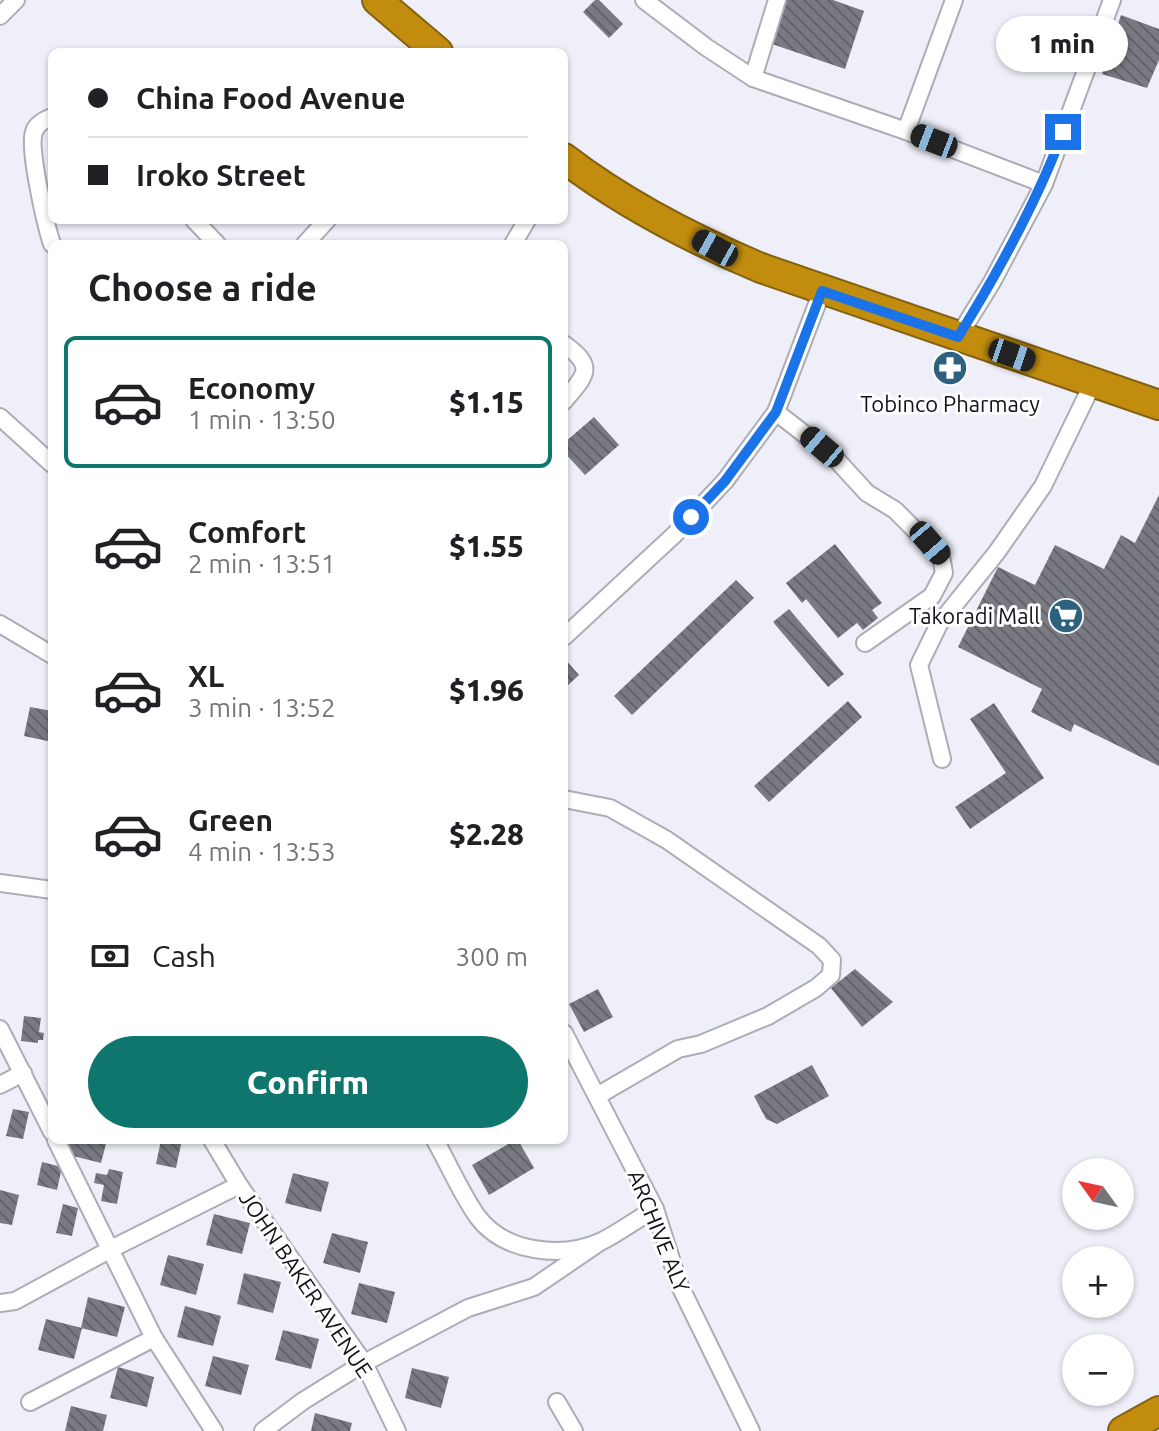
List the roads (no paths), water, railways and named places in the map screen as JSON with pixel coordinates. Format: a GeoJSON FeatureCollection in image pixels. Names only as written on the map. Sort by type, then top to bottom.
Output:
{"type":"FeatureCollection","features":[{"type":"Feature","properties":{"kind":"highway"},"geometry":{"type":"LineString","coordinates":[[377,0],[433,48]]}},
{"type":"Feature","properties":{"kind":"highway"},"geometry":{"type":"LineString","coordinates":[[568,161],[606,190],[715,248],[822,291],[1159,405]]}},
{"type":"Feature","properties":{"kind":"highway"},"geometry":{"type":"LineString","coordinates":[[1123,1431],[1159,1411]]}},
{"type":"Feature","properties":{"kind":"street"},"geometry":{"type":"LineString","coordinates":[[0,16],[16,0]]}},
{"type":"Feature","properties":{"kind":"street"},"geometry":{"type":"LineString","coordinates":[[644,0],[753,78],[906,131],[1044,184]]}},
{"type":"Feature","properties":{"kind":"street"},"geometry":{"type":"LineString","coordinates":[[753,78],[777,0]]}},
{"type":"Feature","properties":{"kind":"street"},"geometry":{"type":"LineString","coordinates":[[906,131],[954,0]]}},
{"type":"Feature","properties":{"kind":"street"},"geometry":{"type":"LineString","coordinates":[[958,337],[992,282],[1044,184],[1112,0]]}},
{"type":"Feature","properties":{"kind":"street"},"geometry":{"type":"LineString","coordinates":[[48,119],[35,127],[32,137],[36,172],[51,240]]}},
{"type":"Feature","properties":{"kind":"street"},"geometry":{"type":"LineString","coordinates":[[198,224],[213,240]]}},
{"type":"Feature","properties":{"kind":"street"},"geometry":{"type":"LineString","coordinates":[[309,240],[323,224]]}},
{"type":"Feature","properties":{"kind":"street"},"geometry":{"type":"LineString","coordinates":[[568,633],[674,535],[725,481],[776,412],[822,291]]}},
{"type":"Feature","properties":{"kind":"street"},"geometry":{"type":"LineString","coordinates":[[568,347],[582,357],[586,367],[583,379],[568,396]]}},
{"type":"Feature","properties":{"kind":"street"},"geometry":{"type":"LineString","coordinates":[[942,759],[919,665],[939,624],[997,552],[1043,486],[1093,383]]}},
{"type":"Feature","properties":{"kind":"street"},"geometry":{"type":"LineString","coordinates":[[776,412],[835,458],[867,493],[919,530],[941,556],[944,573],[932,596],[865,643]]}},
{"type":"Feature","properties":{"kind":"street"},"geometry":{"type":"LineString","coordinates":[[2,422],[48,461]]}},
{"type":"Feature","properties":{"kind":"street"},"geometry":{"type":"LineString","coordinates":[[0,624],[48,653]]}},
{"type":"Feature","properties":{"kind":"street"},"geometry":{"type":"LineString","coordinates":[[568,800],[610,808],[667,840],[819,946],[832,960],[831,975],[816,988],[768,1016],[701,1044],[678,1049],[597,1096]]}},
{"type":"Feature","properties":{"kind":"street"},"geometry":{"type":"LineString","coordinates":[[0,883],[48,889]]}},
{"type":"Feature","properties":{"kind":"street"},"geometry":{"type":"LineString","coordinates":[[0,1029],[48,1124]]}},
{"type":"Feature","properties":{"kind":"street","name":"ARCHIVE ALY"},"geometry":{"type":"LineString","coordinates":[[568,1041],[655,1209],[679,1284],[751,1431]]}},
{"type":"Feature","properties":{"kind":"street"},"geometry":{"type":"LineString","coordinates":[[0,1085],[23,1073]]}},
{"type":"Feature","properties":{"kind":"street"},"geometry":{"type":"LineString","coordinates":[[58,1144],[154,1338],[214,1431]]}},
{"type":"Feature","properties":{"kind":"street","name":"JOHN BAKER AVENUE"},"geometry":{"type":"LineString","coordinates":[[214,1144],[239,1185],[364,1363],[397,1431]]}},
{"type":"Feature","properties":{"kind":"street"},"geometry":{"type":"LineString","coordinates":[[437,1144],[477,1215],[500,1236],[529,1249],[558,1252],[600,1242]]}},
{"type":"Feature","properties":{"kind":"street"},"geometry":{"type":"LineString","coordinates":[[0,1303],[15,1301],[239,1185]]}},
{"type":"Feature","properties":{"kind":"street"},"geometry":{"type":"LineString","coordinates":[[263,1431],[303,1401],[364,1363],[468,1308],[534,1287],[655,1209]]}},
{"type":"Feature","properties":{"kind":"street"},"geometry":{"type":"LineString","coordinates":[[30,1402],[154,1338]]}},
{"type":"Feature","properties":{"kind":"street"},"geometry":{"type":"LineString","coordinates":[[557,1402],[574,1431]]}},
{"type":"Feature","properties":{"kind":"place","name":"Tobinco Pharmacy"},"geometry":{"type":"Point","coordinates":[950,368]}},
{"type":"Feature","properties":{"kind":"place","name":"Takoradi Mall"},"geometry":{"type":"Point","coordinates":[1066,616]}}]}
